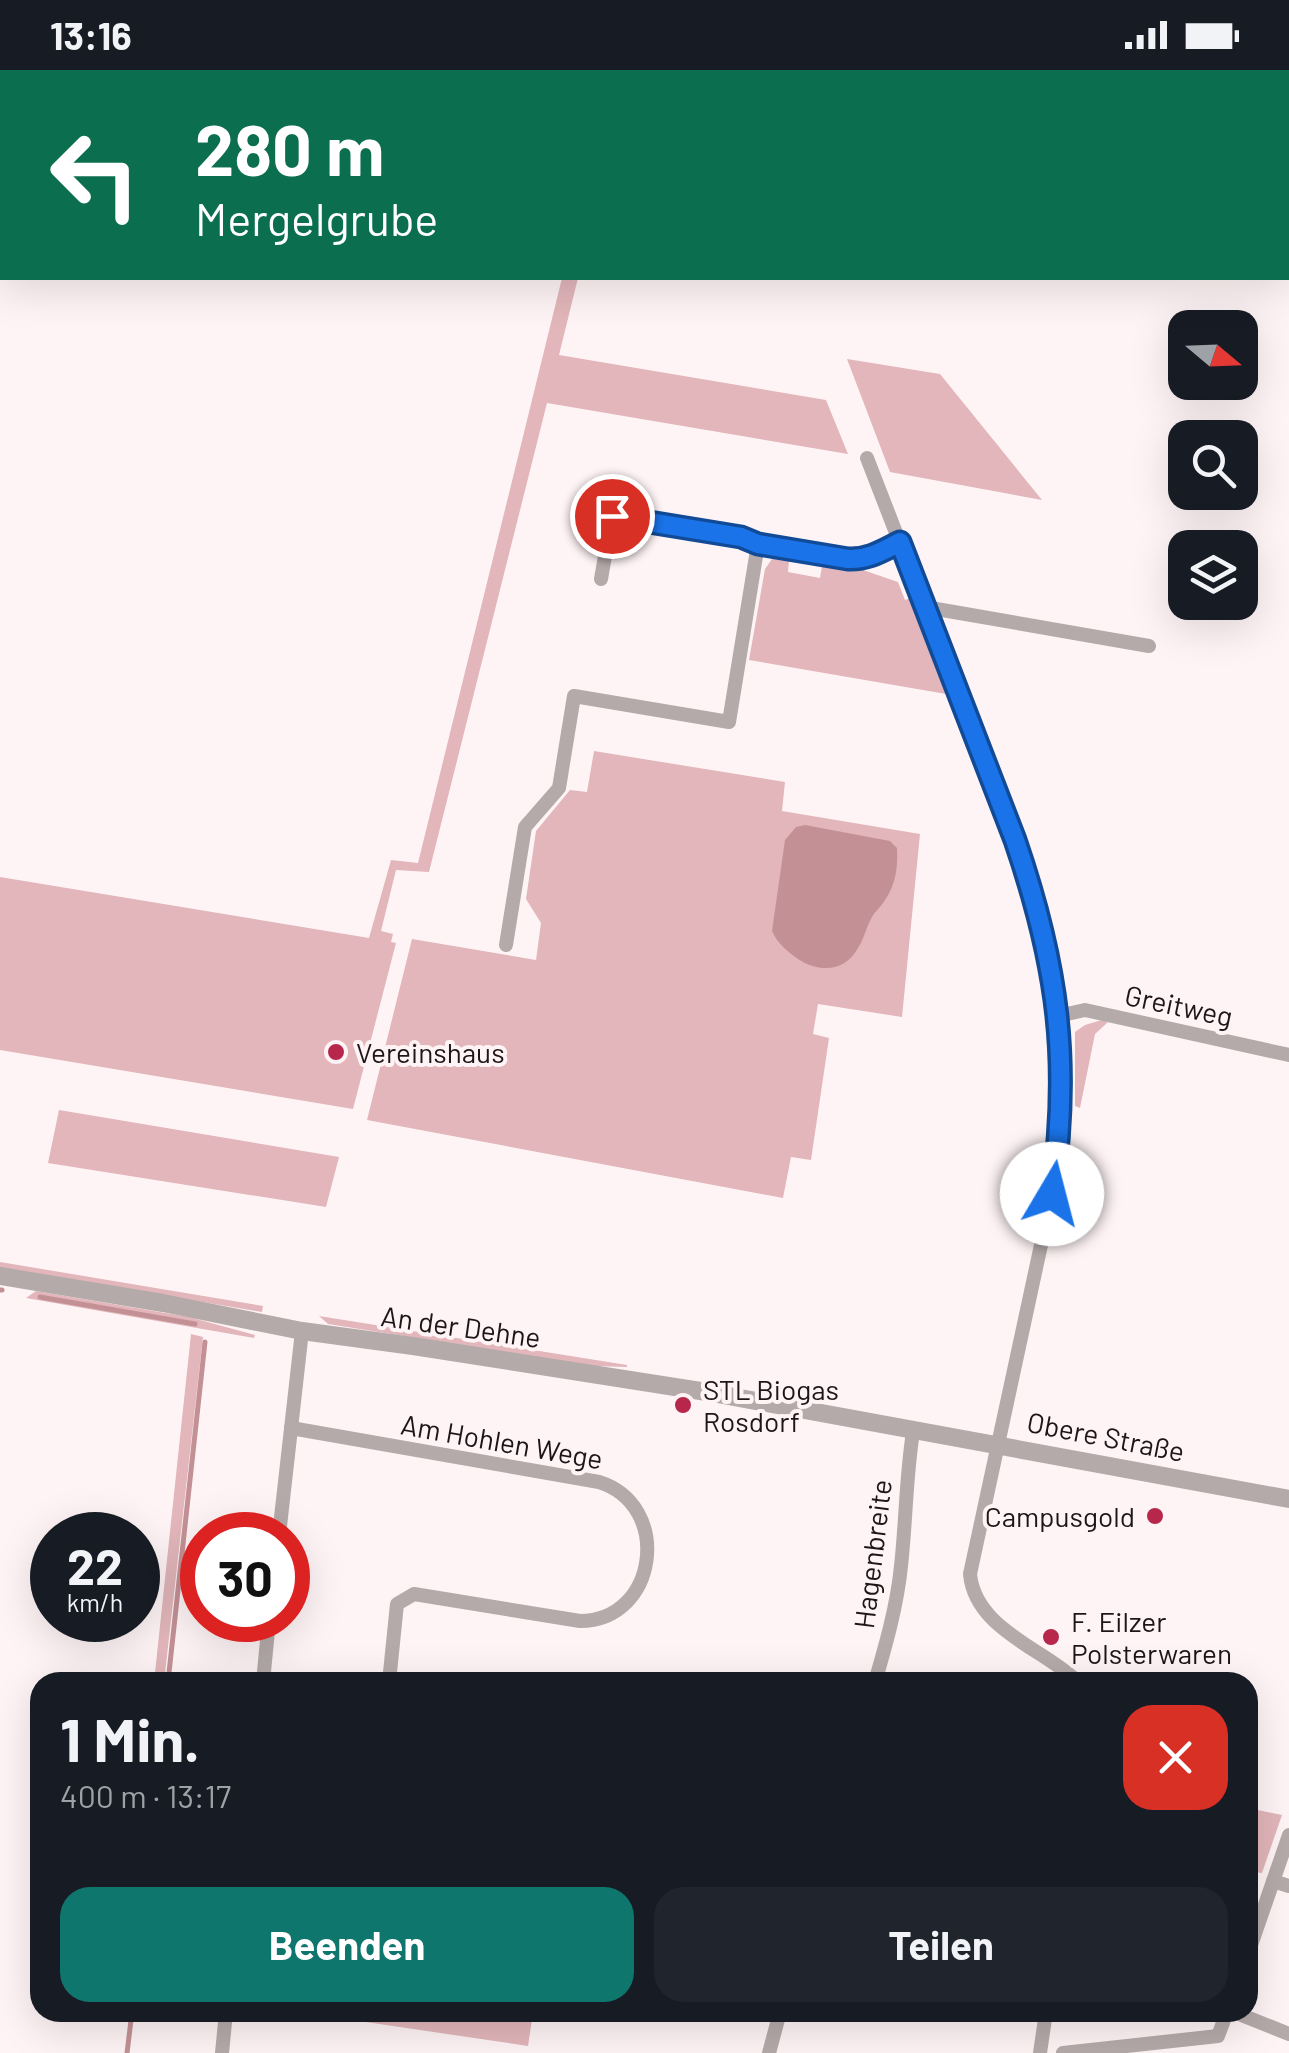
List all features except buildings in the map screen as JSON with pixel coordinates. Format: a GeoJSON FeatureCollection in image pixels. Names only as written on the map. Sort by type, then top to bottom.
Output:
{"type":"FeatureCollection","features":[{"type":"Feature","properties":{"kind":"street"},"geometry":{"type":"LineString","coordinates":[[867,458],[1000,800],[1030,883],[1048,953],[1058,1016],[1062,1082],[1057,1158],[1038,1268],[972,1562],[971,1582],[978,1602],[998,1624],[1064,1672]]}},
{"type":"Feature","properties":{"kind":"street"},"geometry":{"type":"LineString","coordinates":[[601,579],[612,516],[861,560],[900,542]]}},
{"type":"Feature","properties":{"kind":"street"},"geometry":{"type":"LineString","coordinates":[[506,945],[525,827],[559,788],[574,696],[729,722],[758,544]]}},
{"type":"Feature","properties":{"kind":"street"},"geometry":{"type":"LineString","coordinates":[[925,607],[1148,646]]}},
{"type":"Feature","properties":{"kind":"street","name":"Greitweg"},"geometry":{"type":"LineString","coordinates":[[1058,1016],[1084,1010],[1289,1055]]}},
{"type":"Feature","properties":{"kind":"street","name":"An der Dehne"},"geometry":{"type":"LineString","coordinates":[[0,1276],[302,1331],[708,1392],[895,1425],[914,1432]]}},
{"type":"Feature","properties":{"kind":"street"},"geometry":{"type":"LineString","coordinates":[[282,1512],[302,1331]]}},
{"type":"Feature","properties":{"kind":"street","name":"Am Hohlen Wege"},"geometry":{"type":"LineString","coordinates":[[291,1428],[600,1482],[628,1498],[640,1516],[646,1542],[644,1569],[634,1594],[619,1610],[600,1620],[580,1621],[414,1594],[397,1604],[390,1672]]}},
{"type":"Feature","properties":{"kind":"street","name":"Obere Straße"},"geometry":{"type":"LineString","coordinates":[[914,1432],[923,1430],[1289,1498]]}},
{"type":"Feature","properties":{"kind":"street","name":"Hagenbreite"},"geometry":{"type":"LineString","coordinates":[[878,1672],[890,1632],[900,1571],[914,1432]]}},
{"type":"Feature","properties":{"kind":"street"},"geometry":{"type":"LineString","coordinates":[[263,1672],[267,1642]]}},
{"type":"Feature","properties":{"kind":"street"},"geometry":{"type":"LineString","coordinates":[[1258,1924],[1289,1834]]}},
{"type":"Feature","properties":{"kind":"street"},"geometry":{"type":"LineString","coordinates":[[1273,1880],[1289,1886]]}},
{"type":"Feature","properties":{"kind":"street"},"geometry":{"type":"LineString","coordinates":[[222,2053],[225,2022]]}},
{"type":"Feature","properties":{"kind":"street"},"geometry":{"type":"LineString","coordinates":[[769,2053],[777,2022]]}},
{"type":"Feature","properties":{"kind":"street"},"geometry":{"type":"LineString","coordinates":[[1040,2053],[1045,2022]]}},
{"type":"Feature","properties":{"kind":"street"},"geometry":{"type":"LineString","coordinates":[[1062,2053],[1218,2036],[1226,2022]]}},
{"type":"Feature","properties":{"kind":"street"},"geometry":{"type":"LineString","coordinates":[[1257,2022],[1289,2034]]}},
{"type":"Feature","properties":{"kind":"shaded area"},"geometry":{"type":"Polygon","coordinates":[[[562,280],[578,280],[559,355],[826,400],[848,454],[547,403],[429,872],[396,870],[381,931],[393,934],[391,942],[396,943],[353,1109],[0,1050],[0,877],[369,938],[391,860],[418,863],[562,280]]]}},
{"type":"Feature","properties":{"kind":"shaded area"},"geometry":{"type":"Polygon","coordinates":[[[847,359],[940,374],[1042,500],[890,472],[847,359]]]}},
{"type":"Feature","properties":{"kind":"shaded area"},"geometry":{"type":"Polygon","coordinates":[[[777,558],[789,561],[788,572],[820,578],[822,566],[860,569],[898,582],[905,600],[910,598],[946,694],[749,660],[765,569],[777,558]]]}},
{"type":"Feature","properties":{"kind":"shaded area"},"geometry":{"type":"Polygon","coordinates":[[[594,751],[785,782],[782,811],[920,834],[902,1017],[818,1004],[813,1034],[829,1038],[811,1160],[791,1157],[783,1198],[367,1120],[412,939],[536,960],[541,923],[526,899],[536,831],[570,790],[587,792],[594,751]]]}},
{"type":"Feature","properties":{"kind":"shaded area"},"geometry":{"type":"Polygon","coordinates":[[[805,825],[890,841],[897,848],[889,894],[872,916],[853,956],[831,968],[814,967],[798,959],[772,931],[785,840],[796,827],[805,825]]]}},
{"type":"Feature","properties":{"kind":"shaded area"},"geometry":{"type":"Polygon","coordinates":[[[1102,1020],[1108,1022],[1095,1034],[1080,1108],[1075,1106],[1075,1032],[1102,1020]]]}},
{"type":"Feature","properties":{"kind":"shaded area"},"geometry":{"type":"Polygon","coordinates":[[[59,1110],[339,1157],[326,1207],[48,1163],[59,1110]]]}},
{"type":"Feature","properties":{"kind":"shaded area"},"geometry":{"type":"Polygon","coordinates":[[[0,1262],[263,1306],[262,1312],[0,1268],[0,1262]]]}},
{"type":"Feature","properties":{"kind":"shaded area"},"geometry":{"type":"Polygon","coordinates":[[[36,1291],[189,1317],[255,1335],[254,1338],[26,1298],[36,1291]]]}},
{"type":"Feature","properties":{"kind":"shaded area"},"geometry":{"type":"Polygon","coordinates":[[[319,1316],[627,1367],[593,1366],[328,1324],[319,1316]]]}},
{"type":"Feature","properties":{"kind":"shaded area"},"geometry":{"type":"Polygon","coordinates":[[[191,1334],[203,1337],[183,1512],[180,1512],[165,1672],[155,1672],[191,1334]]]}},
{"type":"Feature","properties":{"kind":"shaded area"},"geometry":{"type":"Polygon","coordinates":[[[1258,1810],[1282,1815],[1262,1873],[1258,1872],[1258,1810]]]}},
{"type":"Feature","properties":{"kind":"shaded area"},"geometry":{"type":"Polygon","coordinates":[[[366,2022],[532,2022],[528,2046],[366,2022]]]}},
{"type":"Feature","properties":{"kind":"waterway"},"geometry":{"type":"LineString","coordinates":[[40,1297],[195,1324]]}},
{"type":"Feature","properties":{"kind":"waterway"},"geometry":{"type":"LineString","coordinates":[[169,1672],[205,1342]]}},
{"type":"Feature","properties":{"kind":"waterway"},"geometry":{"type":"LineString","coordinates":[[127,2053],[131,2022]]}},
{"type":"Feature","properties":{"kind":"place","name":"Vereinshaus"},"geometry":{"type":"Point","coordinates":[336,1052]}},
{"type":"Feature","properties":{"kind":"place","name":"STL Biogas Rosdorf"},"geometry":{"type":"Point","coordinates":[683,1405]}},
{"type":"Feature","properties":{"kind":"place","name":"Campusgold"},"geometry":{"type":"Point","coordinates":[1155,1516]}},
{"type":"Feature","properties":{"kind":"place","name":"F. Eilzer Polsterwaren"},"geometry":{"type":"Point","coordinates":[1051,1637]}},
{"type":"Feature","properties":{"kind":"route"},"geometry":{"type":"LineString","coordinates":[[612,516],[848,559],[861,560],[900,542],[1015,840],[1048,953],[1062,1058],[1052,1194]]}}]}
